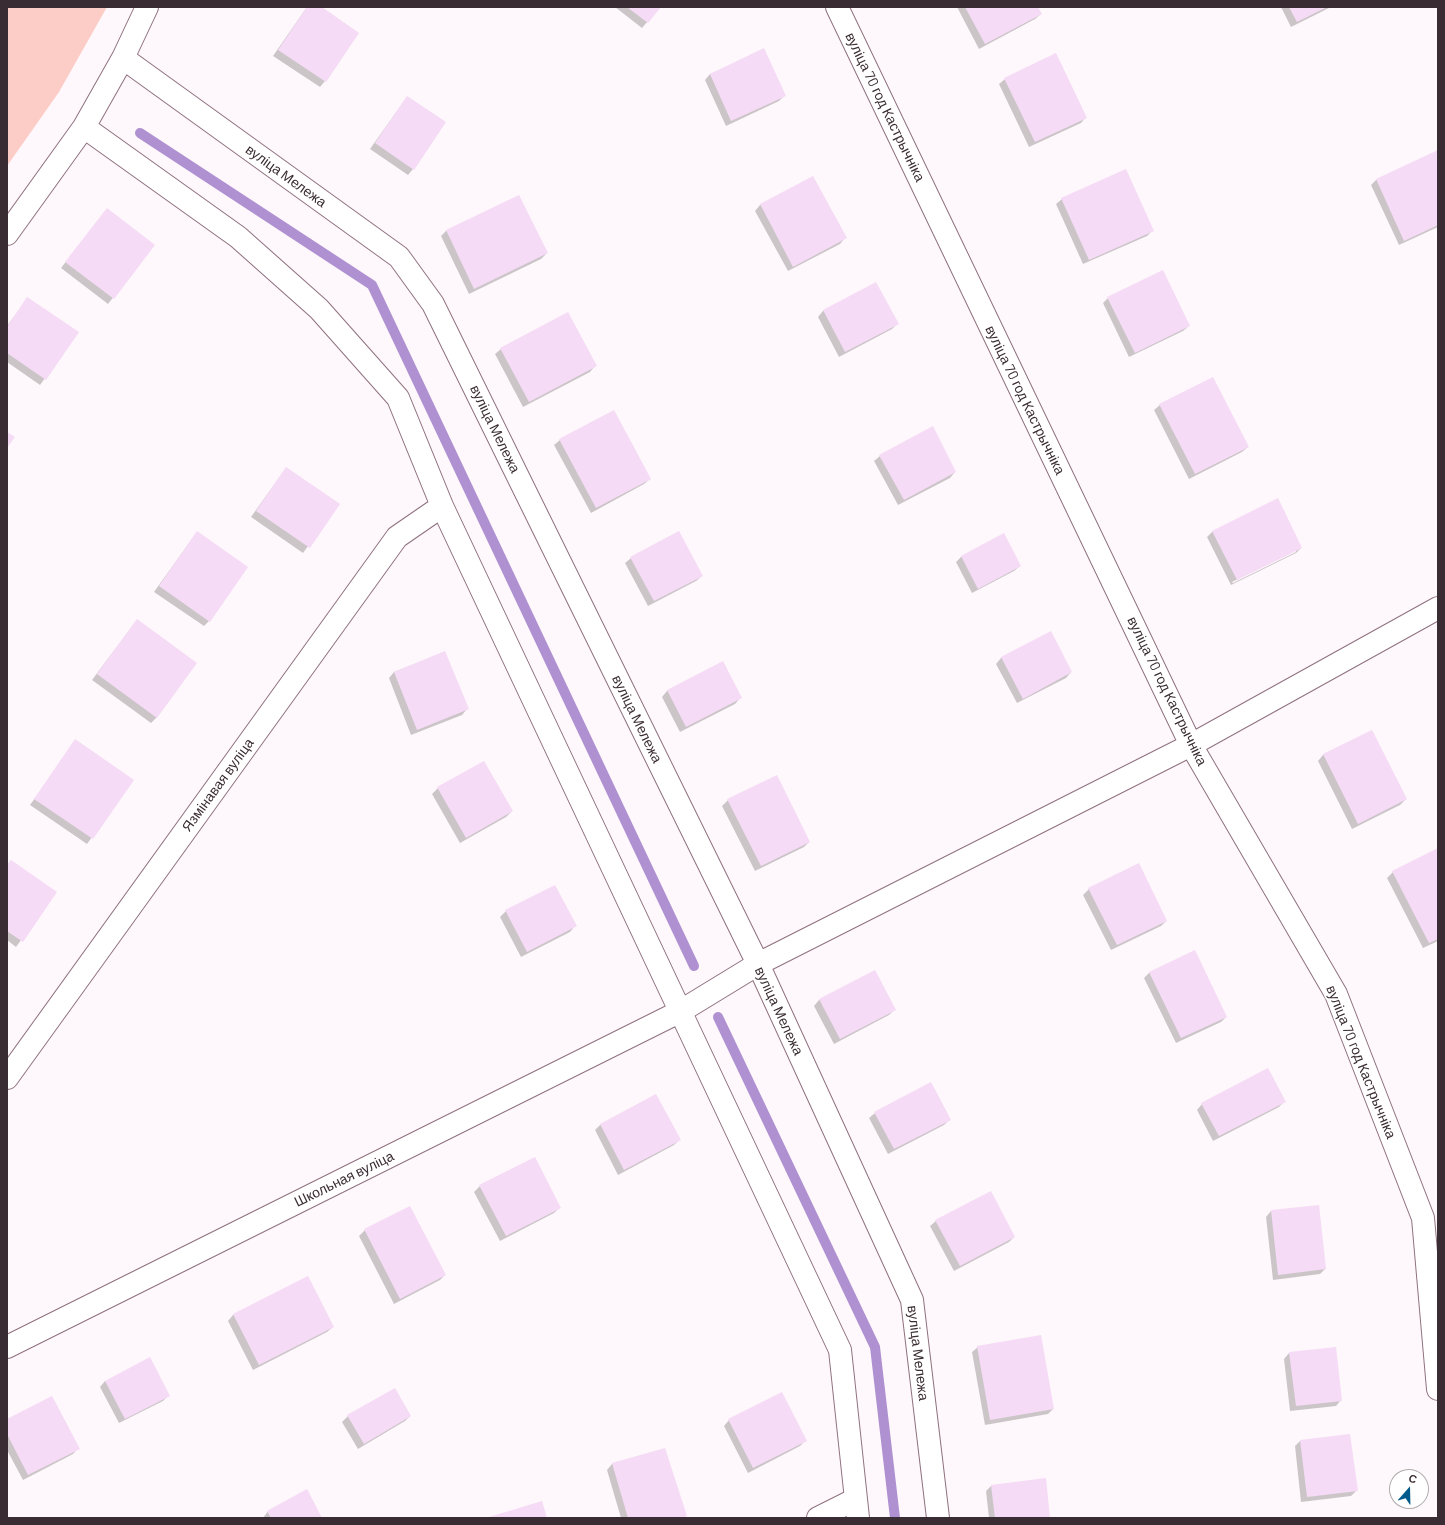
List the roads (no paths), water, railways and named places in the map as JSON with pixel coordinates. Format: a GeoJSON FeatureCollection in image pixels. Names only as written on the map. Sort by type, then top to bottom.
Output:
{"type":"FeatureCollection","features":[{"type":"Feature","properties":{"kind":"street"},"geometry":{"type":"LineString","coordinates":[[7,234],[84,127],[122,58],[147,7]]}},
{"type":"Feature","properties":{"kind":"street","name":"вуліца 70 год Кастрычніка"},"geometry":{"type":"LineString","coordinates":[[837,7],[1191,745],[1336,994],[1431,1215],[1438,1389]]}},
{"type":"Feature","properties":{"kind":"street","name":"вуліца Мележа"},"geometry":{"type":"LineString","coordinates":[[122,58],[399,257],[434,304],[758,964],[912,1300],[938,1518]]}},
{"type":"Feature","properties":{"kind":"street"},"geometry":{"type":"LineString","coordinates":[[84,127],[238,236],[319,309],[398,398],[442,506],[840,1350],[857,1508],[818,1518]]}},
{"type":"Feature","properties":{"kind":"street","name":"Язмінавая вуліца"},"geometry":{"type":"LineString","coordinates":[[7,1078],[397,537],[442,506]]}},
{"type":"Feature","properties":{"kind":"street","name":"Школьная вуліца"},"geometry":{"type":"LineString","coordinates":[[7,1347],[681,1011],[758,964],[1191,745],[1438,608]]}},
{"type":"Feature","properties":{"kind":"waterway"},"geometry":{"type":"LineString","coordinates":[[140,133],[372,285],[694,966]]}},
{"type":"Feature","properties":{"kind":"waterway"},"geometry":{"type":"LineString","coordinates":[[718,1017],[875,1347],[895,1518]]}}]}
